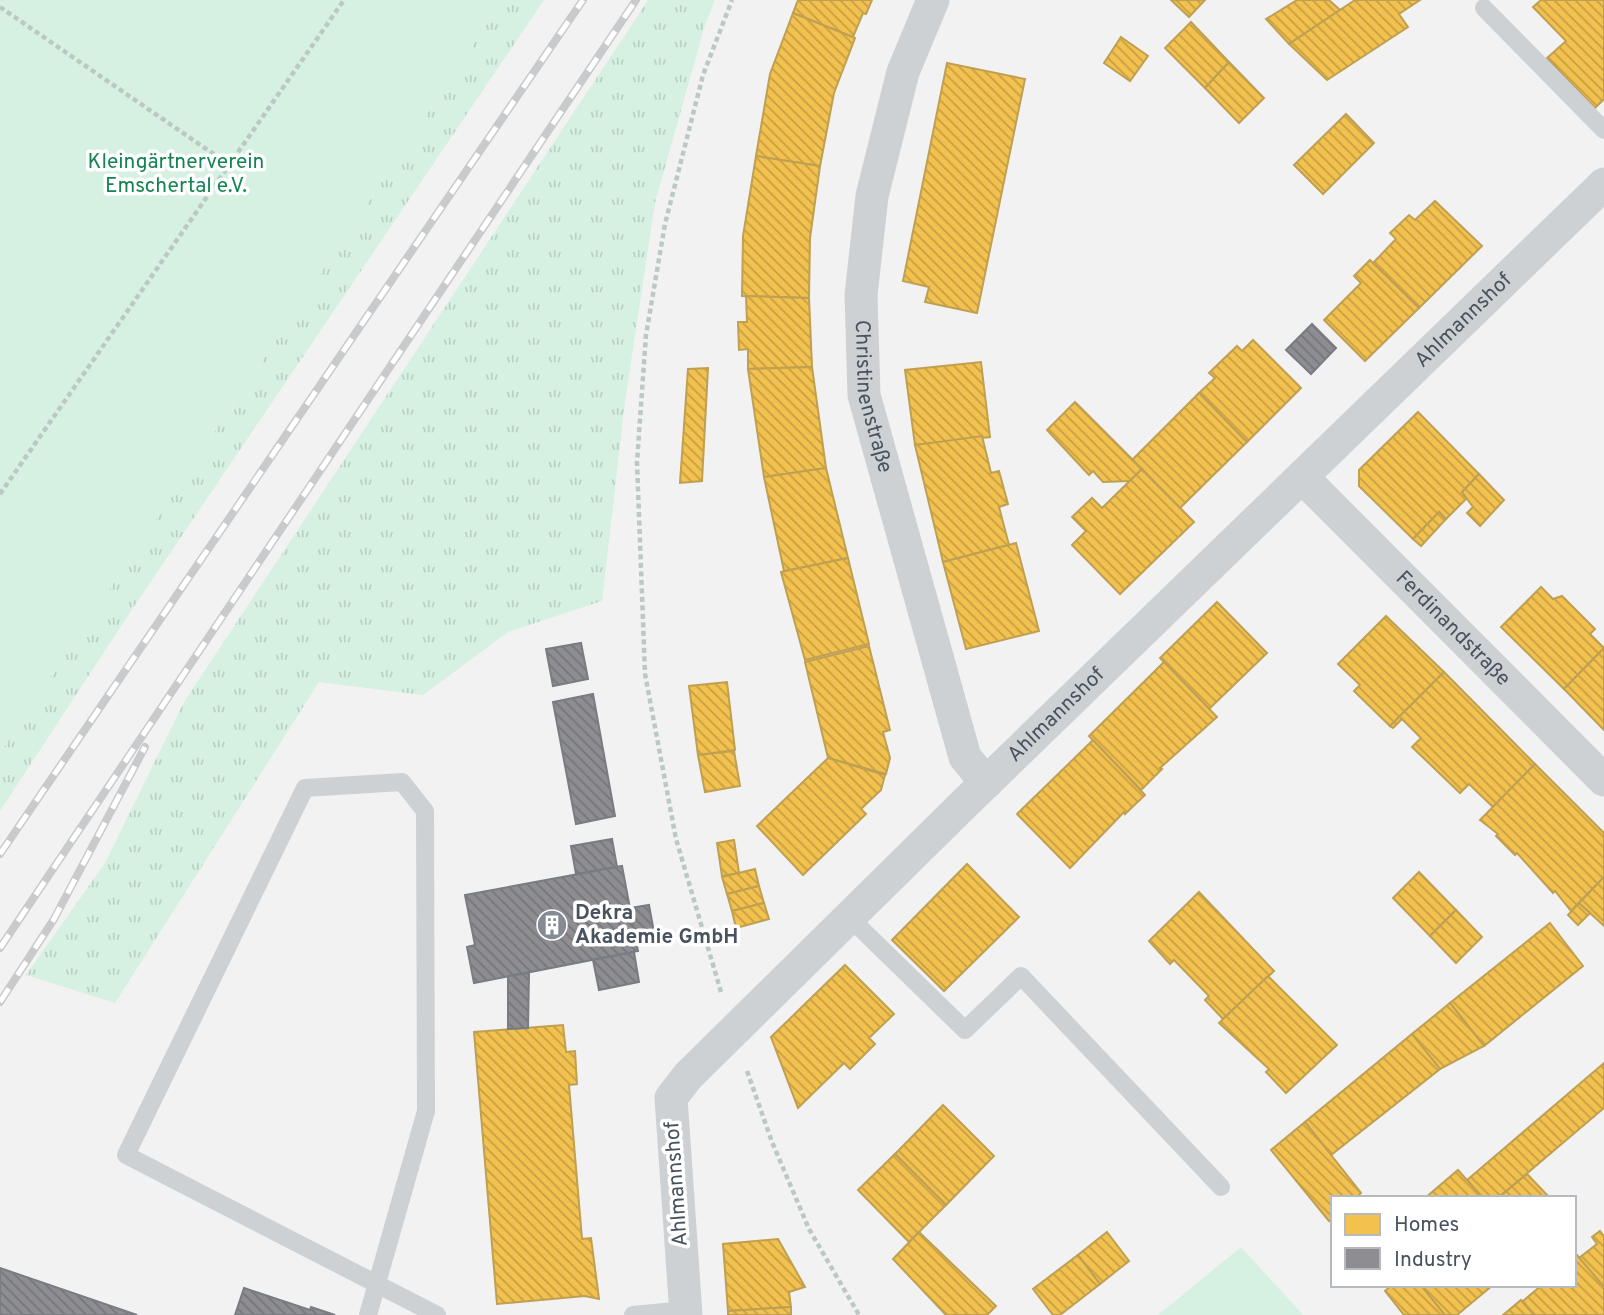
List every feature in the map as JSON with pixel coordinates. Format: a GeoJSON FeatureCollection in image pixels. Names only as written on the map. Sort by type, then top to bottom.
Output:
{"type":"FeatureCollection","features":[{"type":"Feature","properties":{"kind":"street","name":"Christinenstraße"},"geometry":{"type":"LineString","coordinates":[[933,0],[903,72],[872,195],[861,295],[864,395],[965,757],[986,783]]}},
{"type":"Feature","properties":{"kind":"street","name":"Ahlmannshof"},"geometry":{"type":"LineString","coordinates":[[685,1313],[671,1098],[688,1076],[1604,184]]}},
{"type":"Feature","properties":{"kind":"street","name":"Ferdinandstraße"},"geometry":{"type":"LineString","coordinates":[[1302,477],[1604,780]]}},
{"type":"Feature","properties":{"kind":"lane"},"geometry":{"type":"LineString","coordinates":[[1484,8],[1604,130]]}},
{"type":"Feature","properties":{"kind":"lane"},"geometry":{"type":"LineString","coordinates":[[368,1315],[379,1283],[426,1111],[428,1008],[425,811],[402,782],[305,788],[126,1155],[379,1283],[437,1315]]}},
{"type":"Feature","properties":{"kind":"lane"},"geometry":{"type":"LineString","coordinates":[[850,918],[965,1030],[1021,976],[1222,1187]]}},
{"type":"Feature","properties":{"kind":"lane"},"geometry":{"type":"LineString","coordinates":[[633,1315],[685,1313]]}},
{"type":"Feature","properties":{"kind":"path"},"geometry":{"type":"LineString","coordinates":[[3,0],[0,6],[228,164]]}},
{"type":"Feature","properties":{"kind":"path"},"geometry":{"type":"LineString","coordinates":[[0,494],[344,0]]}},
{"type":"Feature","properties":{"kind":"path"},"geometry":{"type":"LineString","coordinates":[[732,0],[703,75],[665,224],[646,335],[637,462],[645,674],[658,757],[676,839],[734,1033],[772,1142],[809,1229],[859,1315]]}},
{"type":"Feature","properties":{"kind":"green space","name":"Kleingärtnerverein Emschertal e.V."},"geometry":{"type":"Polygon","coordinates":[[[0,0],[503,0],[0,753],[0,0]]]}},
{"type":"Feature","properties":{"kind":"green space"},"geometry":{"type":"Polygon","coordinates":[[[503,0],[544,0],[129,614],[0,811],[0,753],[503,0]]]}},
{"type":"Feature","properties":{"kind":"green space"},"geometry":{"type":"Polygon","coordinates":[[[648,0],[715,0],[704,28],[655,203],[625,402],[602,601],[508,632],[423,695],[319,682],[115,1003],[26,975],[105,863],[184,702],[648,0]]]}},
{"type":"Feature","properties":{"kind":"green space"},"geometry":{"type":"Polygon","coordinates":[[[1241,1247],[1303,1315],[1158,1315],[1241,1247]]]}},
{"type":"Feature","properties":{"kind":"building: Homes"},"geometry":{"type":"Polygon","coordinates":[[[798,0],[872,0],[853,37],[793,13],[798,0]]]}},
{"type":"Feature","properties":{"kind":"building: Homes"},"geometry":{"type":"Polygon","coordinates":[[[1171,0],[1205,0],[1189,17],[1171,0]]]}},
{"type":"Feature","properties":{"kind":"building: Homes"},"geometry":{"type":"Polygon","coordinates":[[[1297,0],[1329,0],[1340,10],[1289,44],[1266,19],[1297,0]]]}},
{"type":"Feature","properties":{"kind":"building: Homes"},"geometry":{"type":"Polygon","coordinates":[[[1355,0],[1420,0],[1399,14],[1408,27],[1327,80],[1289,44],[1355,0]]]}},
{"type":"Feature","properties":{"kind":"building: Homes"},"geometry":{"type":"Polygon","coordinates":[[[1541,0],[1604,0],[1604,99],[1595,108],[1547,58],[1566,41],[1533,7],[1541,0]]]}},
{"type":"Feature","properties":{"kind":"building: Homes"},"geometry":{"type":"Polygon","coordinates":[[[793,13],[855,38],[834,93],[820,166],[756,156],[770,74],[793,13]]]}},
{"type":"Feature","properties":{"kind":"building: Homes"},"geometry":{"type":"Polygon","coordinates":[[[1191,22],[1229,62],[1205,88],[1165,48],[1191,22]]]}},
{"type":"Feature","properties":{"kind":"building: Homes"},"geometry":{"type":"Polygon","coordinates":[[[1121,37],[1148,56],[1130,81],[1104,63],[1121,37]]]}},
{"type":"Feature","properties":{"kind":"building: Homes"},"geometry":{"type":"Polygon","coordinates":[[[1229,62],[1264,98],[1239,123],[1205,88],[1229,62]]]}},
{"type":"Feature","properties":{"kind":"building: Homes"},"geometry":{"type":"Polygon","coordinates":[[[947,63],[1025,79],[977,313],[925,302],[929,287],[903,281],[947,63]]]}},
{"type":"Feature","properties":{"kind":"building: Homes"},"geometry":{"type":"Polygon","coordinates":[[[1346,114],[1374,143],[1323,194],[1294,165],[1346,114]]]}},
{"type":"Feature","properties":{"kind":"building: Homes"},"geometry":{"type":"Polygon","coordinates":[[[756,156],[820,166],[810,238],[809,298],[742,296],[743,236],[756,156]]]}},
{"type":"Feature","properties":{"kind":"building: Homes"},"geometry":{"type":"Polygon","coordinates":[[[1435,201],[1482,246],[1419,308],[1373,263],[1396,239],[1390,233],[1409,215],[1415,220],[1435,201]]]}},
{"type":"Feature","properties":{"kind":"building: Homes"},"geometry":{"type":"Polygon","coordinates":[[[1370,260],[1419,308],[1365,361],[1324,320],[1361,283],[1354,276],[1370,260]]]}},
{"type":"Feature","properties":{"kind":"building: Homes"},"geometry":{"type":"Polygon","coordinates":[[[746,296],[809,298],[812,367],[748,369],[748,349],[739,350],[738,322],[747,322],[746,296]]]}},
{"type":"Feature","properties":{"kind":"building: Homes"},"geometry":{"type":"Polygon","coordinates":[[[1253,340],[1301,388],[1247,442],[1199,393],[1215,378],[1209,373],[1237,346],[1242,351],[1253,340]]]}},
{"type":"Feature","properties":{"kind":"building: Homes"},"geometry":{"type":"Polygon","coordinates":[[[981,362],[990,437],[915,445],[905,370],[981,362]]]}},
{"type":"Feature","properties":{"kind":"building: Homes"},"geometry":{"type":"Polygon","coordinates":[[[812,367],[826,468],[764,477],[748,369],[812,367]]]}},
{"type":"Feature","properties":{"kind":"building: Homes"},"geometry":{"type":"Polygon","coordinates":[[[708,368],[702,481],[680,483],[688,369],[708,368]]]}},
{"type":"Feature","properties":{"kind":"building: Homes"},"geometry":{"type":"Polygon","coordinates":[[[1199,393],[1247,442],[1180,508],[1132,460],[1199,393]]]}},
{"type":"Feature","properties":{"kind":"building: Homes"},"geometry":{"type":"Polygon","coordinates":[[[1075,402],[1142,469],[1130,481],[1103,482],[1093,471],[1089,475],[1047,430],[1075,402]]]}},
{"type":"Feature","properties":{"kind":"building: Homes"},"geometry":{"type":"Polygon","coordinates":[[[1418,412],[1479,474],[1462,492],[1467,498],[1446,519],[1439,512],[1413,539],[1359,486],[1359,470],[1418,412]]]}},
{"type":"Feature","properties":{"kind":"building: Homes"},"geometry":{"type":"Polygon","coordinates":[[[982,436],[991,473],[999,471],[1008,504],[999,507],[1009,545],[943,562],[915,445],[982,436]]]}},
{"type":"Feature","properties":{"kind":"building: Homes"},"geometry":{"type":"Polygon","coordinates":[[[826,468],[848,558],[784,571],[764,477],[826,468]]]}},
{"type":"Feature","properties":{"kind":"building: Homes"},"geometry":{"type":"Polygon","coordinates":[[[1142,469],[1194,522],[1120,594],[1072,545],[1086,531],[1072,517],[1092,498],[1102,508],[1142,469]]]}},
{"type":"Feature","properties":{"kind":"building: Homes"},"geometry":{"type":"Polygon","coordinates":[[[1479,474],[1504,500],[1480,526],[1467,513],[1473,507],[1462,492],[1479,474]]]}},
{"type":"Feature","properties":{"kind":"building: Homes"},"geometry":{"type":"Polygon","coordinates":[[[1439,512],[1446,519],[1421,546],[1413,539],[1439,512]]]}},
{"type":"Feature","properties":{"kind":"building: Homes"},"geometry":{"type":"Polygon","coordinates":[[[1016,543],[1039,631],[966,649],[943,562],[1016,543]]]}},
{"type":"Feature","properties":{"kind":"building: Homes"},"geometry":{"type":"Polygon","coordinates":[[[848,558],[869,644],[805,660],[781,572],[848,558]]]}},
{"type":"Feature","properties":{"kind":"building: Homes"},"geometry":{"type":"Polygon","coordinates":[[[1541,587],[1553,599],[1562,596],[1595,629],[1590,634],[1604,648],[1564,689],[1501,627],[1541,587]]]}},
{"type":"Feature","properties":{"kind":"building: Homes"},"geometry":{"type":"Polygon","coordinates":[[[1217,602],[1267,653],[1209,709],[1160,658],[1217,602]]]}},
{"type":"Feature","properties":{"kind":"building: Homes"},"geometry":{"type":"Polygon","coordinates":[[[1386,616],[1444,672],[1390,726],[1354,691],[1360,685],[1338,664],[1386,616]]]}},
{"type":"Feature","properties":{"kind":"building: Homes"},"geometry":{"type":"Polygon","coordinates":[[[869,646],[890,730],[883,732],[890,758],[886,774],[828,758],[805,662],[869,646]]]}},
{"type":"Feature","properties":{"kind":"building: Homes"},"geometry":{"type":"Polygon","coordinates":[[[1604,648],[1604,730],[1564,689],[1604,648]]]}},
{"type":"Feature","properties":{"kind":"building: Homes"},"geometry":{"type":"Polygon","coordinates":[[[1164,662],[1217,717],[1160,768],[1162,769],[1141,790],[1089,736],[1164,662]]]}},
{"type":"Feature","properties":{"kind":"building: Homes"},"geometry":{"type":"Polygon","coordinates":[[[1444,672],[1535,764],[1493,807],[1469,784],[1460,793],[1412,747],[1421,738],[1402,719],[1393,728],[1390,726],[1444,672]]]}},
{"type":"Feature","properties":{"kind":"building: Homes"},"geometry":{"type":"Polygon","coordinates":[[[727,682],[735,750],[698,755],[689,686],[727,682]]]}},
{"type":"Feature","properties":{"kind":"building: Homes"},"geometry":{"type":"Polygon","coordinates":[[[1093,740],[1145,795],[1125,814],[1124,812],[1070,868],[1017,814],[1093,740]]]}},
{"type":"Feature","properties":{"kind":"building: Homes"},"geometry":{"type":"Polygon","coordinates":[[[734,751],[740,786],[705,792],[698,755],[734,751]]]}},
{"type":"Feature","properties":{"kind":"building: Homes"},"geometry":{"type":"Polygon","coordinates":[[[828,758],[885,775],[881,790],[861,809],[866,814],[803,875],[757,826],[828,758]]]}},
{"type":"Feature","properties":{"kind":"building: Homes"},"geometry":{"type":"Polygon","coordinates":[[[1535,764],[1604,833],[1604,877],[1571,911],[1517,853],[1515,855],[1496,836],[1498,834],[1480,820],[1535,764]]]}},
{"type":"Feature","properties":{"kind":"building: Homes"},"geometry":{"type":"Polygon","coordinates":[[[734,840],[739,873],[722,876],[717,843],[734,840]]]}},
{"type":"Feature","properties":{"kind":"building: Homes"},"geometry":{"type":"Polygon","coordinates":[[[967,864],[1019,917],[944,991],[892,940],[967,864]]]}},
{"type":"Feature","properties":{"kind":"building: Homes"},"geometry":{"type":"Polygon","coordinates":[[[755,869],[759,886],[727,894],[722,877],[755,869]]]}},
{"type":"Feature","properties":{"kind":"building: Homes"},"geometry":{"type":"Polygon","coordinates":[[[1419,872],[1456,910],[1430,936],[1393,898],[1419,872]]]}},
{"type":"Feature","properties":{"kind":"building: Homes"},"geometry":{"type":"Polygon","coordinates":[[[1604,877],[1604,926],[1579,903],[1604,877]]]}},
{"type":"Feature","properties":{"kind":"building: Homes"},"geometry":{"type":"Polygon","coordinates":[[[759,886],[764,903],[732,911],[727,894],[759,886]]]}},
{"type":"Feature","properties":{"kind":"building: Homes"},"geometry":{"type":"Polygon","coordinates":[[[1199,892],[1274,971],[1223,1019],[1205,1000],[1209,996],[1174,960],[1170,964],[1149,941],[1199,892]]]}},
{"type":"Feature","properties":{"kind":"building: Homes"},"geometry":{"type":"Polygon","coordinates":[[[764,903],[769,919],[736,928],[732,911],[764,903]]]}},
{"type":"Feature","properties":{"kind":"building: Homes"},"geometry":{"type":"Polygon","coordinates":[[[1579,903],[1590,913],[1578,925],[1568,915],[1579,903]]]}},
{"type":"Feature","properties":{"kind":"building: Homes"},"geometry":{"type":"Polygon","coordinates":[[[1456,910],[1482,937],[1456,963],[1430,936],[1456,910]]]}},
{"type":"Feature","properties":{"kind":"building: Homes"},"geometry":{"type":"Polygon","coordinates":[[[1550,923],[1583,966],[1484,1046],[1450,1003],[1550,923]]]}},
{"type":"Feature","properties":{"kind":"building: Homes"},"geometry":{"type":"Polygon","coordinates":[[[845,965],[894,1014],[869,1038],[875,1044],[850,1069],[844,1063],[798,1108],[771,1037],[845,965]]]}},
{"type":"Feature","properties":{"kind":"building: Homes"},"geometry":{"type":"Polygon","coordinates":[[[1268,976],[1337,1045],[1286,1093],[1266,1072],[1269,1069],[1219,1023],[1268,976]]]}},
{"type":"Feature","properties":{"kind":"building: Homes"},"geometry":{"type":"Polygon","coordinates":[[[1450,1003],[1484,1046],[1440,1069],[1412,1034],[1450,1003]]]}},
{"type":"Feature","properties":{"kind":"building: Homes"},"geometry":{"type":"Polygon","coordinates":[[[563,1025],[566,1052],[575,1051],[577,1084],[569,1085],[582,1239],[591,1238],[599,1299],[585,1296],[497,1304],[474,1032],[563,1025]]]}},
{"type":"Feature","properties":{"kind":"building: Homes"},"geometry":{"type":"Polygon","coordinates":[[[1412,1034],[1440,1069],[1331,1155],[1305,1122],[1412,1034]]]}},
{"type":"Feature","properties":{"kind":"building: Homes"},"geometry":{"type":"Polygon","coordinates":[[[1604,1063],[1604,1108],[1500,1196],[1481,1196],[1467,1180],[1604,1063]]]}},
{"type":"Feature","properties":{"kind":"building: Homes"},"geometry":{"type":"Polygon","coordinates":[[[943,1105],[994,1156],[946,1205],[895,1154],[943,1105]]]}},
{"type":"Feature","properties":{"kind":"building: Homes"},"geometry":{"type":"Polygon","coordinates":[[[1305,1122],[1361,1193],[1358,1196],[1331,1196],[1329,1221],[1271,1150],[1305,1122]]]}},
{"type":"Feature","properties":{"kind":"building: Homes"},"geometry":{"type":"Polygon","coordinates":[[[895,1154],[946,1205],[909,1242],[858,1190],[895,1154]]]}},
{"type":"Feature","properties":{"kind":"building: Homes"},"geometry":{"type":"Polygon","coordinates":[[[1458,1170],[1481,1196],[1427,1196],[1458,1170]]]}},
{"type":"Feature","properties":{"kind":"building: Homes"},"geometry":{"type":"Polygon","coordinates":[[[1527,1174],[1548,1196],[1500,1196],[1527,1174]]]}},
{"type":"Feature","properties":{"kind":"building: Homes"},"geometry":{"type":"Polygon","coordinates":[[[1600,1231],[1604,1236],[1604,1287],[1579,1258],[1597,1244],[1592,1237],[1600,1231]]]}},
{"type":"Feature","properties":{"kind":"building: Homes"},"geometry":{"type":"Polygon","coordinates":[[[919,1232],[996,1306],[987,1315],[946,1315],[893,1259],[919,1232]]]}},
{"type":"Feature","properties":{"kind":"building: Homes"},"geometry":{"type":"Polygon","coordinates":[[[1107,1232],[1129,1261],[1100,1284],[1078,1255],[1107,1232]]]}},
{"type":"Feature","properties":{"kind":"building: Homes"},"geometry":{"type":"Polygon","coordinates":[[[778,1239],[805,1287],[789,1292],[791,1307],[728,1311],[723,1244],[778,1239]]]}},
{"type":"Feature","properties":{"kind":"building: Homes"},"geometry":{"type":"Polygon","coordinates":[[[1078,1255],[1100,1284],[1060,1315],[1053,1315],[1033,1289],[1078,1255]]]}},
{"type":"Feature","properties":{"kind":"building: Homes"},"geometry":{"type":"Polygon","coordinates":[[[1576,1256],[1604,1287],[1604,1315],[1534,1315],[1523,1301],[1540,1287],[1576,1287],[1576,1256]]]}},
{"type":"Feature","properties":{"kind":"building: Homes"},"geometry":{"type":"Polygon","coordinates":[[[1390,1287],[1423,1287],[1445,1315],[1404,1315],[1385,1291],[1390,1287]]]}},
{"type":"Feature","properties":{"kind":"building: Homes"},"geometry":{"type":"Polygon","coordinates":[[[1423,1287],[1491,1287],[1457,1315],[1445,1315],[1423,1287]]]}},
{"type":"Feature","properties":{"kind":"building: Homes"},"geometry":{"type":"Polygon","coordinates":[[[1521,1300],[1534,1315],[1503,1315],[1521,1300]]]}},
{"type":"Feature","properties":{"kind":"building: Homes"},"geometry":{"type":"Polygon","coordinates":[[[791,1307],[791,1315],[728,1315],[728,1311],[791,1307]]]}},
{"type":"Feature","properties":{"kind":"building: Industry"},"geometry":{"type":"Polygon","coordinates":[[[1312,324],[1336,348],[1311,374],[1286,350],[1312,324]]]}},
{"type":"Feature","properties":{"kind":"building: Industry"},"geometry":{"type":"Polygon","coordinates":[[[581,643],[588,679],[553,686],[546,649],[581,643]]]}},
{"type":"Feature","properties":{"kind":"building: Industry"},"geometry":{"type":"Polygon","coordinates":[[[593,694],[615,816],[576,824],[553,702],[593,694]]]}},
{"type":"Feature","properties":{"kind":"building: Industry"},"geometry":{"type":"Polygon","coordinates":[[[612,839],[617,867],[576,874],[571,846],[612,839]]]}},
{"type":"Feature","properties":{"kind":"building: Industry","name":"Dekra Akademie GmbH"},"geometry":{"type":"Polygon","coordinates":[[[622,866],[638,951],[474,983],[467,947],[475,945],[465,895],[622,866]]]}},
{"type":"Feature","properties":{"kind":"building: Industry"},"geometry":{"type":"Polygon","coordinates":[[[649,905],[655,938],[636,942],[630,908],[649,905]]]}},
{"type":"Feature","properties":{"kind":"building: Industry"},"geometry":{"type":"Polygon","coordinates":[[[634,952],[639,982],[599,990],[593,960],[634,952]]]}},
{"type":"Feature","properties":{"kind":"building: Industry"},"geometry":{"type":"Polygon","coordinates":[[[529,973],[528,1028],[508,1029],[508,976],[529,973]]]}},
{"type":"Feature","properties":{"kind":"building: Industry"},"geometry":{"type":"Polygon","coordinates":[[[0,1268],[137,1315],[0,1315],[0,1268]]]}},
{"type":"Feature","properties":{"kind":"building: Industry"},"geometry":{"type":"Polygon","coordinates":[[[244,1288],[310,1310],[311,1307],[335,1315],[235,1315],[244,1288]]]}},
{"type":"Feature","properties":{"kind":"railway"},"geometry":{"type":"LineString","coordinates":[[0,854],[583,0]]}},
{"type":"Feature","properties":{"kind":"railway"},"geometry":{"type":"LineString","coordinates":[[0,948],[636,0]]}},
{"type":"Feature","properties":{"kind":"railway"},"geometry":{"type":"LineString","coordinates":[[0,1002],[54,919],[145,747]]}},
{"type":"Feature","properties":{"kind":"place","name":"Dekra Akademie GmbH"},"geometry":{"type":"Point","coordinates":[552,925]}}]}
